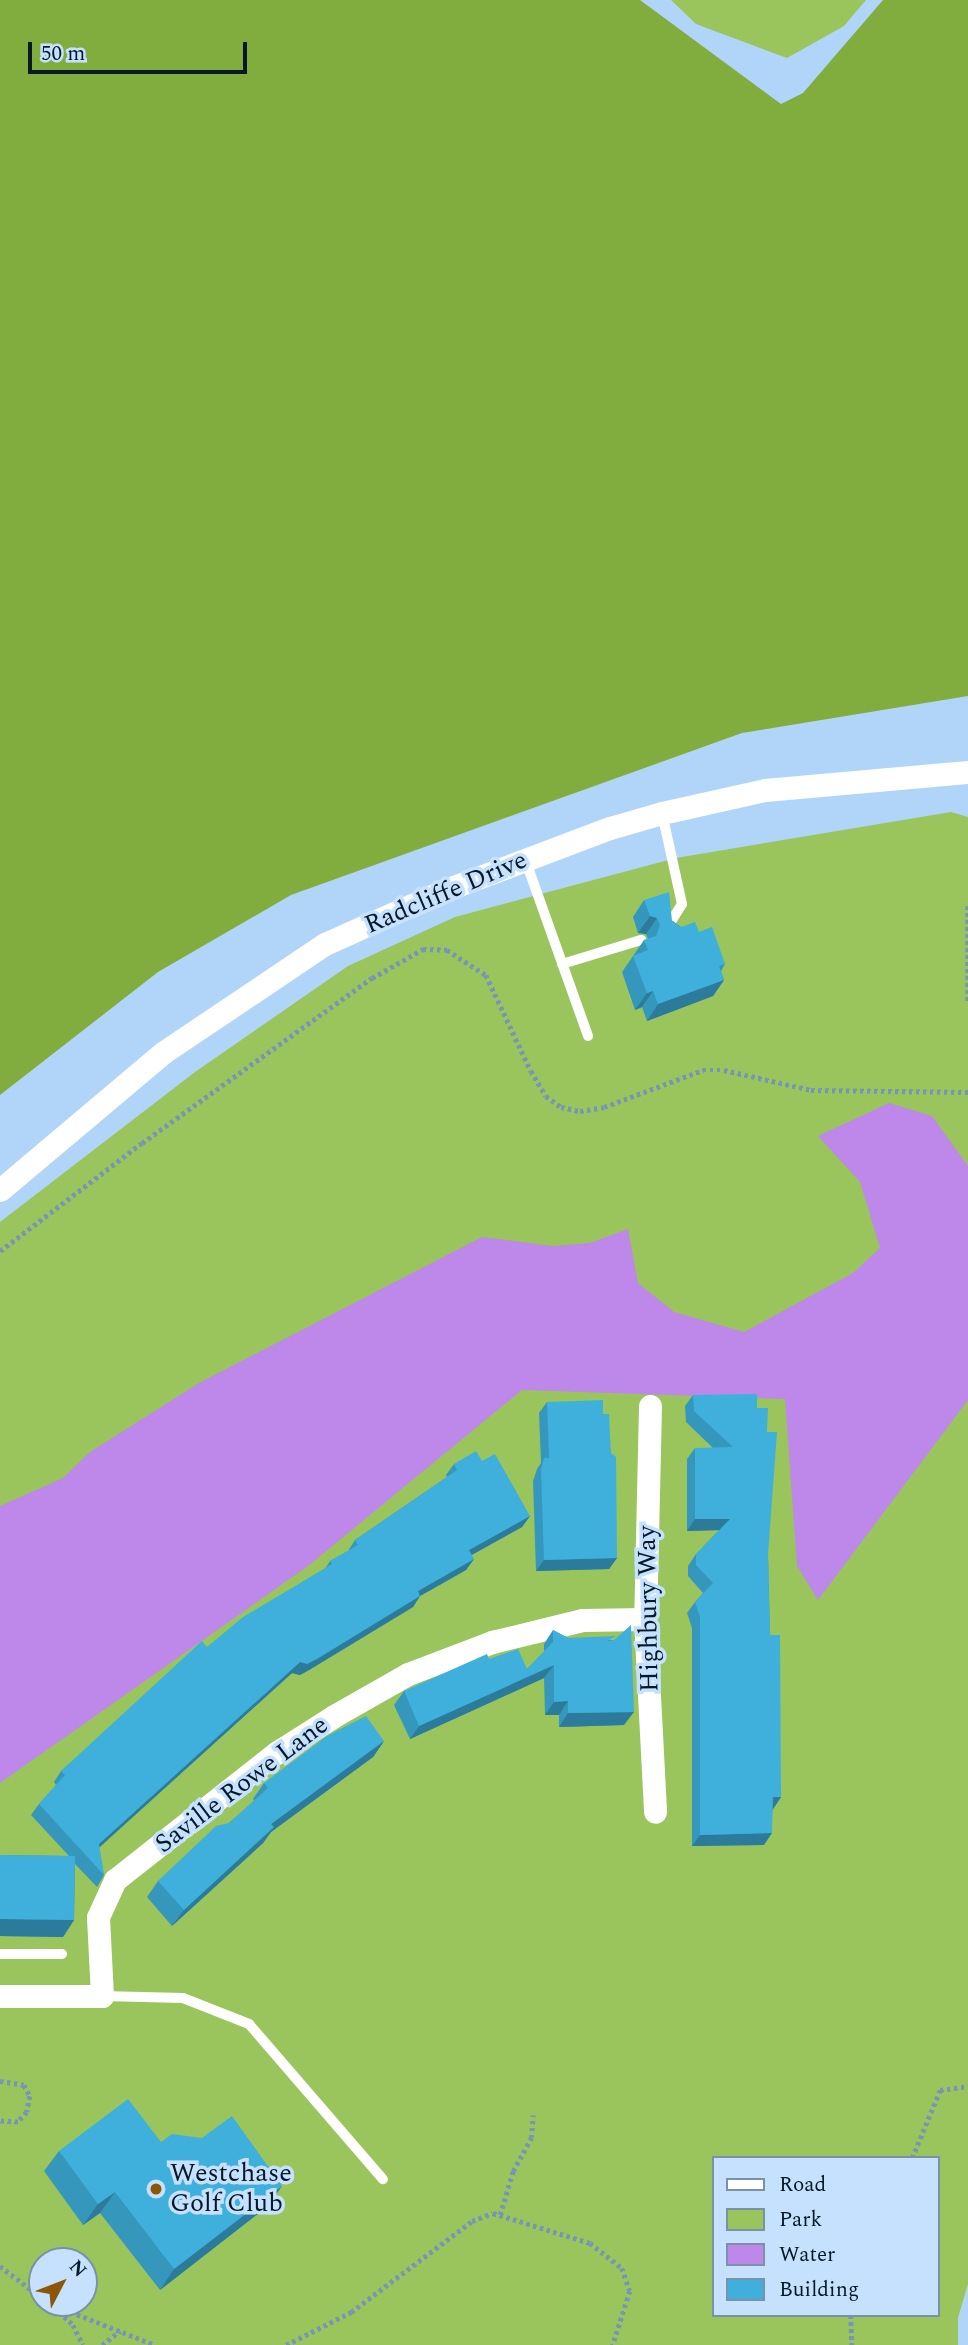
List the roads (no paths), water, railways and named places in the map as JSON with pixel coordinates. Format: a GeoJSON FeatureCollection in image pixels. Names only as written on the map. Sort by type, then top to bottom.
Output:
{"type":"FeatureCollection","features":[{"type":"Feature","properties":{"kind":"street","name":"Radcliffe Drive"},"geometry":{"type":"LineString","coordinates":[[0,1190],[164,1052],[325,944],[525,859],[662,813],[765,790],[968,772]]}},
{"type":"Feature","properties":{"kind":"street","name":"Highbury Way"},"geometry":{"type":"LineString","coordinates":[[650,1406],[645,1619],[655,1812]]}},
{"type":"Feature","properties":{"kind":"street","name":"Saville Rowe Lane"},"geometry":{"type":"LineString","coordinates":[[103,1996],[98,1917],[115,1880],[276,1753],[408,1674],[492,1642],[582,1620],[645,1619]]}},
{"type":"Feature","properties":{"kind":"street"},"geometry":{"type":"LineString","coordinates":[[0,1996],[103,1996]]}},
{"type":"Feature","properties":{"kind":"lane"},"geometry":{"type":"LineString","coordinates":[[662,813],[682,904],[665,931]]}},
{"type":"Feature","properties":{"kind":"lane"},"geometry":{"type":"LineString","coordinates":[[525,859],[588,1035]]}},
{"type":"Feature","properties":{"kind":"lane"},"geometry":{"type":"LineString","coordinates":[[562,964],[641,940]]}},
{"type":"Feature","properties":{"kind":"lane"},"geometry":{"type":"LineString","coordinates":[[0,1954],[62,1954]]}},
{"type":"Feature","properties":{"kind":"lane"},"geometry":{"type":"LineString","coordinates":[[103,1996],[183,1998],[249,2024],[383,2179]]}},
{"type":"Feature","properties":{"kind":"water"},"geometry":{"type":"Polygon","coordinates":[[[889,1103],[932,1116],[968,1166],[968,1400],[818,1600],[797,1566],[785,1399],[522,1390],[308,1566],[0,1783],[0,1506],[63,1478],[90,1452],[199,1383],[482,1237],[552,1246],[590,1243],[628,1229],[638,1283],[674,1312],[744,1332],[853,1273],[880,1248],[860,1182],[818,1136],[889,1103]]]}},
{"type":"Feature","properties":{"kind":"place","name":"Westchase Golf Club"},"geometry":{"type":"Point","coordinates":[156,2189]}}]}
